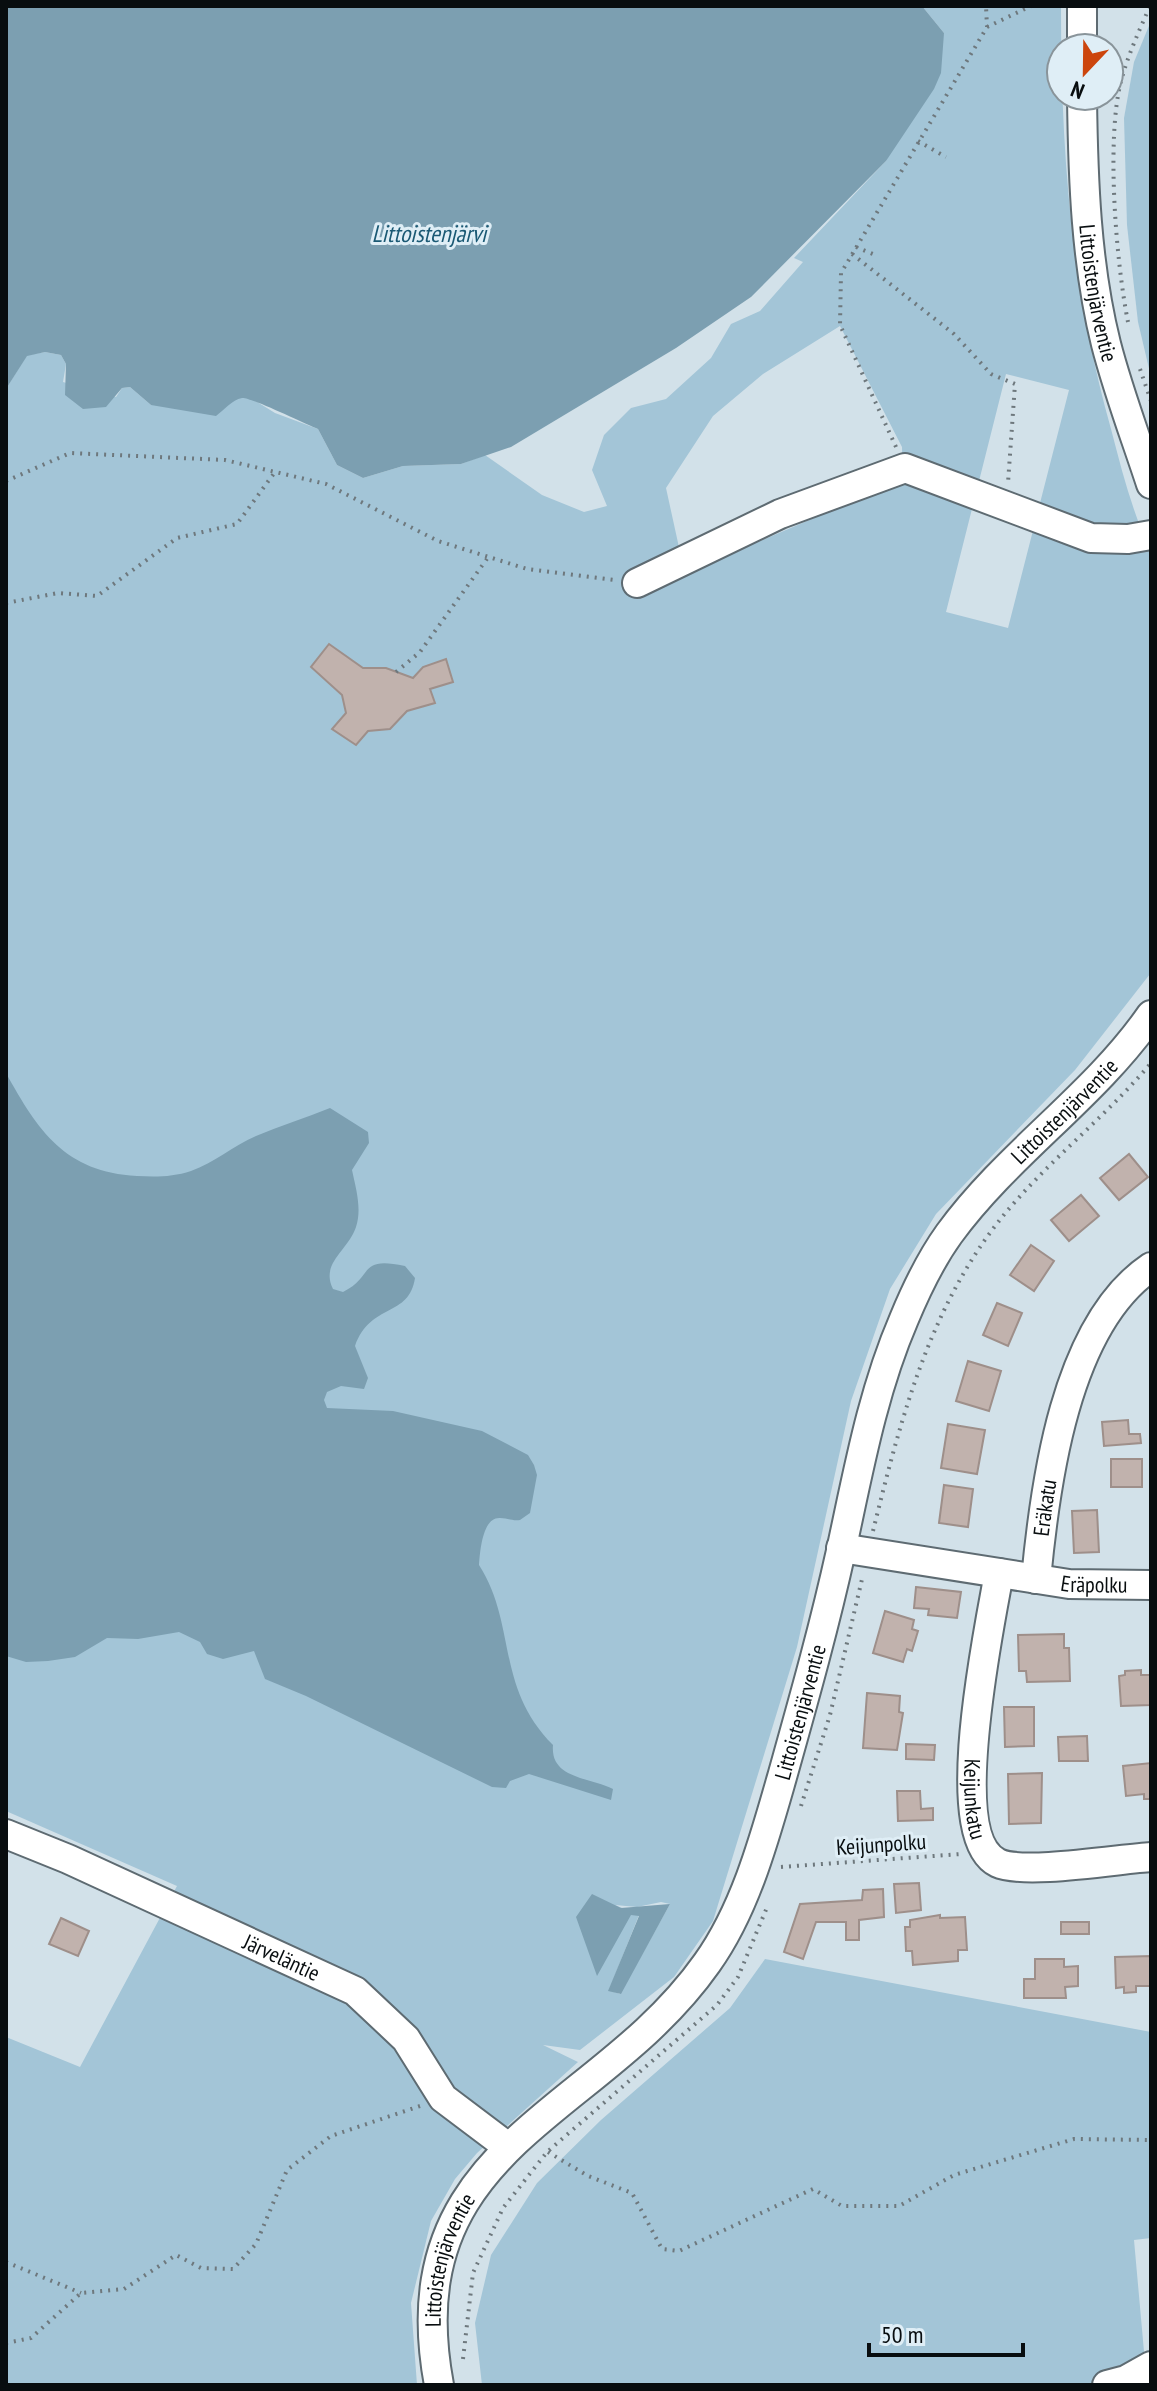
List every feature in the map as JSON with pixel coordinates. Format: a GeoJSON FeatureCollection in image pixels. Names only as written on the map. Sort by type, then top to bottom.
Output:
{"type":"FeatureCollection","features":[{"type":"Feature","properties":{"kind":"street"},"geometry":{"type":"LineString","coordinates":[[1082,6],[1082,32]]}},
{"type":"Feature","properties":{"kind":"street","name":"Littoistenjärventie"},"geometry":{"type":"LineString","coordinates":[[1083,112],[1095,291],[1107,346],[1151,484]]}},
{"type":"Feature","properties":{"kind":"street"},"geometry":{"type":"LineString","coordinates":[[637,583],[780,514],[905,468],[1091,538],[1128,539],[1151,535]]}},
{"type":"Feature","properties":{"kind":"street","name":"Littoistenjärventie"},"geometry":{"type":"LineString","coordinates":[[439,2385],[432,2332],[443,2249],[465,2200],[508,2147],[658,2020],[686,1992],[727,1929],[772,1812],[819,1649],[855,1551],[881,1381],[903,1321],[933,1259],[971,1207],[1111,1066],[1151,1015]]}},
{"type":"Feature","properties":{"kind":"street","name":"Eräkatu"},"geometry":{"type":"LineString","coordinates":[[1036,1579],[1046,1481],[1068,1400],[1089,1350],[1115,1303],[1151,1267]]}},
{"type":"Feature","properties":{"kind":"street"},"geometry":{"type":"LineString","coordinates":[[855,1551],[1036,1579]]}},
{"type":"Feature","properties":{"kind":"street","name":"Keijunkatu"},"geometry":{"type":"LineString","coordinates":[[999,1573],[974,1736],[973,1821],[983,1851],[997,1863],[1017,1868],[1151,1857]]}},
{"type":"Feature","properties":{"kind":"street","name":"Eräpolku"},"geometry":{"type":"LineString","coordinates":[[1036,1579],[1100,1586],[1151,1585]]}},
{"type":"Feature","properties":{"kind":"street","name":"Järveläntie"},"geometry":{"type":"LineString","coordinates":[[6,1834],[68,1859],[355,1991],[406,2039],[443,2098],[508,2147]]}},
{"type":"Feature","properties":{"kind":"street"},"geometry":{"type":"LineString","coordinates":[[1107,2385],[1126,2380],[1151,2366]]}},
{"type":"Feature","properties":{"kind":"path"},"geometry":{"type":"LineString","coordinates":[[986,6],[987,27]]}},
{"type":"Feature","properties":{"kind":"path"},"geometry":{"type":"LineString","coordinates":[[905,468],[840,325],[841,273],[987,27],[1031,6]]}},
{"type":"Feature","properties":{"kind":"path"},"geometry":{"type":"LineString","coordinates":[[1129,328],[1121,273],[1114,136],[1121,82],[1150,6]]}},
{"type":"Feature","properties":{"kind":"path"},"geometry":{"type":"LineString","coordinates":[[918,141],[946,157]]}},
{"type":"Feature","properties":{"kind":"path"},"geometry":{"type":"LineString","coordinates":[[856,247],[873,254]]}},
{"type":"Feature","properties":{"kind":"path"},"geometry":{"type":"LineString","coordinates":[[852,254],[954,334],[991,374],[1015,384],[1007,505]]}},
{"type":"Feature","properties":{"kind":"path"},"geometry":{"type":"LineString","coordinates":[[1139,366],[1151,401]]}},
{"type":"Feature","properties":{"kind":"path"},"geometry":{"type":"LineString","coordinates":[[6,481],[70,453],[225,460],[326,484],[438,541],[527,569],[637,583]]}},
{"type":"Feature","properties":{"kind":"path"},"geometry":{"type":"LineString","coordinates":[[6,603],[58,593],[97,596],[177,538],[237,524],[275,472]]}},
{"type":"Feature","properties":{"kind":"path"},"geometry":{"type":"LineString","coordinates":[[396,672],[420,652],[489,556]]}},
{"type":"Feature","properties":{"kind":"path"},"geometry":{"type":"LineString","coordinates":[[830,1715],[855,1551],[904,1411],[962,1269],[1013,1204],[1099,1122],[1151,1063]]}},
{"type":"Feature","properties":{"kind":"path","name":"Keijunpolku"},"geometry":{"type":"LineString","coordinates":[[781,1867],[983,1851]]}},
{"type":"Feature","properties":{"kind":"path"},"geometry":{"type":"LineString","coordinates":[[6,2262],[81,2293],[124,2289],[176,2255],[201,2268],[233,2269],[256,2244],[287,2170],[331,2136],[443,2098]]}},
{"type":"Feature","properties":{"kind":"path"},"geometry":{"type":"LineString","coordinates":[[547,2152],[588,2176],[632,2193],[662,2249],[679,2251],[813,2189],[842,2206],[899,2206],[954,2175],[1074,2139],[1151,2140]]}},
{"type":"Feature","properties":{"kind":"path"},"geometry":{"type":"LineString","coordinates":[[6,2343],[31,2338],[81,2293]]}},
{"type":"Feature","properties":{"kind":"shaded area"},"geometry":{"type":"Polygon","coordinates":[[[922,6],[1061,6],[1061,32],[1045,32],[1045,112],[1063,112],[1071,219],[1086,323],[1115,445],[1133,506],[1151,551],[1150,974],[1075,1070],[936,1214],[890,1289],[851,1401],[797,1647],[713,1921],[674,1977],[580,2050],[543,2045],[578,2062],[477,2153],[455,2179],[431,2221],[411,2303],[417,2385],[6,2385],[6,2037],[80,2067],[177,1886],[6,1811],[6,389],[27,355],[45,352],[61,355],[66,364],[63,382],[116,397],[122,388],[130,387],[151,405],[249,397],[275,413],[318,429],[337,465],[363,478],[403,466],[461,464],[485,455],[542,495],[584,512],[607,506],[592,470],[604,435],[631,408],[666,399],[711,358],[731,324],[760,311],[803,262],[794,258],[886,161],[944,33],[922,6]],[[840,326],[763,374],[713,416],[666,488],[682,561],[699,567],[903,480],[902,447],[840,326]],[[1006,374],[946,612],[1008,628],[1069,390],[1006,374]],[[661,1902],[637,1907],[615,1905],[639,1915],[609,1990],[620,1994],[670,1904],[661,1902]]]}},
{"type":"Feature","properties":{"kind":"shaded area"},"geometry":{"type":"Polygon","coordinates":[[[1151,21],[1151,377],[1138,322],[1127,225],[1124,118],[1134,62],[1151,21]]]}},
{"type":"Feature","properties":{"kind":"shaded area"},"geometry":{"type":"Polygon","coordinates":[[[765,1959],[1151,2032],[1151,2238],[1134,2240],[1147,2385],[482,2385],[475,2323],[491,2255],[537,2183],[601,2120],[730,2008],[765,1959]]]}},
{"type":"Feature","properties":{"kind":"water","name":"Littoistenjärvi"},"geometry":{"type":"Polygon","coordinates":[[[6,6],[922,6],[944,33],[941,73],[934,89],[886,161],[751,297],[676,348],[511,447],[461,464],[403,466],[363,478],[337,465],[318,429],[242,398],[216,416],[151,405],[130,387],[122,388],[106,407],[83,409],[65,395],[66,364],[61,355],[45,352],[27,356],[6,389],[6,6]]]}},
{"type":"Feature","properties":{"kind":"water"},"geometry":{"type":"Polygon","coordinates":[[[6,1073],[30,1113],[56,1145],[72,1157],[112,1173],[158,1176],[191,1171],[256,1136],[330,1108],[368,1132],[369,1143],[352,1170],[358,1220],[352,1235],[332,1264],[330,1280],[333,1289],[343,1292],[368,1269],[380,1264],[405,1266],[415,1278],[405,1299],[370,1322],[355,1346],[368,1378],[364,1389],[341,1386],[327,1392],[324,1400],[327,1408],[393,1411],[482,1431],[528,1455],[537,1475],[530,1513],[520,1520],[500,1518],[489,1523],[483,1537],[479,1565],[491,1587],[522,1701],[553,1745],[558,1765],[573,1775],[613,1789],[611,1800],[529,1774],[510,1781],[506,1788],[492,1787],[265,1679],[254,1651],[223,1659],[207,1654],[200,1642],[179,1632],[138,1639],[107,1638],[75,1657],[48,1661],[26,1662],[6,1656],[6,1073]]]}},
{"type":"Feature","properties":{"kind":"water"},"geometry":{"type":"Polygon","coordinates":[[[592,1894],[621,1908],[670,1904],[621,1994],[608,1991],[639,1916],[631,1915],[597,1976],[576,1917],[592,1894]]]}},
{"type":"Feature","properties":{"kind":"building"},"geometry":{"type":"Polygon","coordinates":[[[329,644],[363,668],[386,668],[413,678],[423,667],[446,659],[453,682],[430,689],[435,703],[407,711],[390,729],[368,731],[356,745],[332,729],[346,713],[342,695],[311,667],[329,644]]]}},
{"type":"Feature","properties":{"kind":"building"},"geometry":{"type":"Polygon","coordinates":[[[1129,1154],[1148,1177],[1119,1200],[1100,1178],[1129,1154]]]}},
{"type":"Feature","properties":{"kind":"building"},"geometry":{"type":"Polygon","coordinates":[[[1081,1195],[1099,1216],[1069,1241],[1051,1220],[1081,1195]]]}},
{"type":"Feature","properties":{"kind":"building"},"geometry":{"type":"Polygon","coordinates":[[[1031,1245],[1054,1261],[1034,1291],[1010,1275],[1031,1245]]]}},
{"type":"Feature","properties":{"kind":"building"},"geometry":{"type":"Polygon","coordinates":[[[997,1303],[1022,1313],[1008,1346],[983,1335],[997,1303]]]}},
{"type":"Feature","properties":{"kind":"building"},"geometry":{"type":"Polygon","coordinates":[[[968,1361],[1001,1371],[989,1411],[956,1401],[968,1361]]]}},
{"type":"Feature","properties":{"kind":"building"},"geometry":{"type":"Polygon","coordinates":[[[1128,1420],[1129,1434],[1140,1434],[1141,1443],[1104,1446],[1102,1422],[1128,1420]]]}},
{"type":"Feature","properties":{"kind":"building"},"geometry":{"type":"Polygon","coordinates":[[[948,1424],[985,1430],[977,1474],[941,1468],[948,1424]]]}},
{"type":"Feature","properties":{"kind":"building"},"geometry":{"type":"Polygon","coordinates":[[[1111,1459],[1142,1459],[1142,1487],[1111,1487],[1111,1459]]]}},
{"type":"Feature","properties":{"kind":"building"},"geometry":{"type":"Polygon","coordinates":[[[944,1485],[973,1489],[968,1527],[939,1523],[944,1485]]]}},
{"type":"Feature","properties":{"kind":"building"},"geometry":{"type":"Polygon","coordinates":[[[1097,1510],[1099,1552],[1074,1553],[1072,1511],[1097,1510]]]}},
{"type":"Feature","properties":{"kind":"building"},"geometry":{"type":"Polygon","coordinates":[[[916,1587],[961,1592],[957,1618],[928,1615],[929,1609],[914,1608],[916,1587]]]}},
{"type":"Feature","properties":{"kind":"building"},"geometry":{"type":"Polygon","coordinates":[[[885,1611],[914,1620],[912,1629],[918,1631],[912,1651],[907,1649],[903,1662],[873,1653],[885,1611]]]}},
{"type":"Feature","properties":{"kind":"building"},"geometry":{"type":"Polygon","coordinates":[[[1064,1634],[1064,1648],[1069,1648],[1070,1681],[1027,1682],[1026,1671],[1019,1671],[1018,1635],[1064,1634]]]}},
{"type":"Feature","properties":{"kind":"building"},"geometry":{"type":"Polygon","coordinates":[[[1141,1670],[1141,1675],[1151,1675],[1151,1705],[1121,1706],[1119,1676],[1125,1675],[1125,1671],[1141,1670]]]}},
{"type":"Feature","properties":{"kind":"building"},"geometry":{"type":"Polygon","coordinates":[[[867,1693],[900,1696],[899,1712],[903,1713],[897,1750],[863,1748],[867,1693]]]}},
{"type":"Feature","properties":{"kind":"building"},"geometry":{"type":"Polygon","coordinates":[[[1004,1707],[1034,1707],[1034,1746],[1005,1747],[1004,1707]]]}},
{"type":"Feature","properties":{"kind":"building"},"geometry":{"type":"Polygon","coordinates":[[[1087,1736],[1088,1761],[1059,1761],[1058,1737],[1087,1736]]]}},
{"type":"Feature","properties":{"kind":"building"},"geometry":{"type":"Polygon","coordinates":[[[906,1744],[935,1745],[934,1760],[906,1759],[906,1744]]]}},
{"type":"Feature","properties":{"kind":"building"},"geometry":{"type":"Polygon","coordinates":[[[1151,1763],[1151,1799],[1144,1799],[1144,1794],[1126,1796],[1123,1766],[1151,1763]]]}},
{"type":"Feature","properties":{"kind":"building"},"geometry":{"type":"Polygon","coordinates":[[[1042,1773],[1041,1823],[1009,1824],[1008,1774],[1042,1773]]]}},
{"type":"Feature","properties":{"kind":"building"},"geometry":{"type":"Polygon","coordinates":[[[897,1791],[920,1791],[921,1809],[933,1808],[933,1820],[898,1821],[897,1791]]]}},
{"type":"Feature","properties":{"kind":"building"},"geometry":{"type":"Polygon","coordinates":[[[919,1883],[921,1910],[896,1913],[894,1884],[919,1883]]]}},
{"type":"Feature","properties":{"kind":"building"},"geometry":{"type":"Polygon","coordinates":[[[883,1889],[884,1917],[859,1920],[859,1940],[846,1940],[846,1922],[816,1922],[803,1959],[784,1952],[800,1904],[862,1900],[863,1890],[883,1889]]]}},
{"type":"Feature","properties":{"kind":"building"},"geometry":{"type":"Polygon","coordinates":[[[940,1915],[940,1918],[965,1917],[967,1950],[958,1950],[958,1961],[913,1965],[912,1951],[906,1951],[905,1927],[910,1927],[910,1920],[940,1915]]]}},
{"type":"Feature","properties":{"kind":"building"},"geometry":{"type":"Polygon","coordinates":[[[61,1918],[89,1931],[78,1956],[49,1944],[61,1918]]]}},
{"type":"Feature","properties":{"kind":"building"},"geometry":{"type":"Polygon","coordinates":[[[1061,1922],[1089,1922],[1089,1934],[1061,1934],[1061,1922]]]}},
{"type":"Feature","properties":{"kind":"building"},"geometry":{"type":"Polygon","coordinates":[[[1151,1956],[1151,1986],[1136,1986],[1136,1992],[1124,1993],[1124,1987],[1116,1988],[1115,1957],[1151,1956]]]}},
{"type":"Feature","properties":{"kind":"building"},"geometry":{"type":"Polygon","coordinates":[[[1035,1959],[1064,1959],[1064,1967],[1078,1966],[1078,1986],[1065,1987],[1066,1998],[1024,1998],[1024,1979],[1035,1979],[1035,1959]]]}}]}
